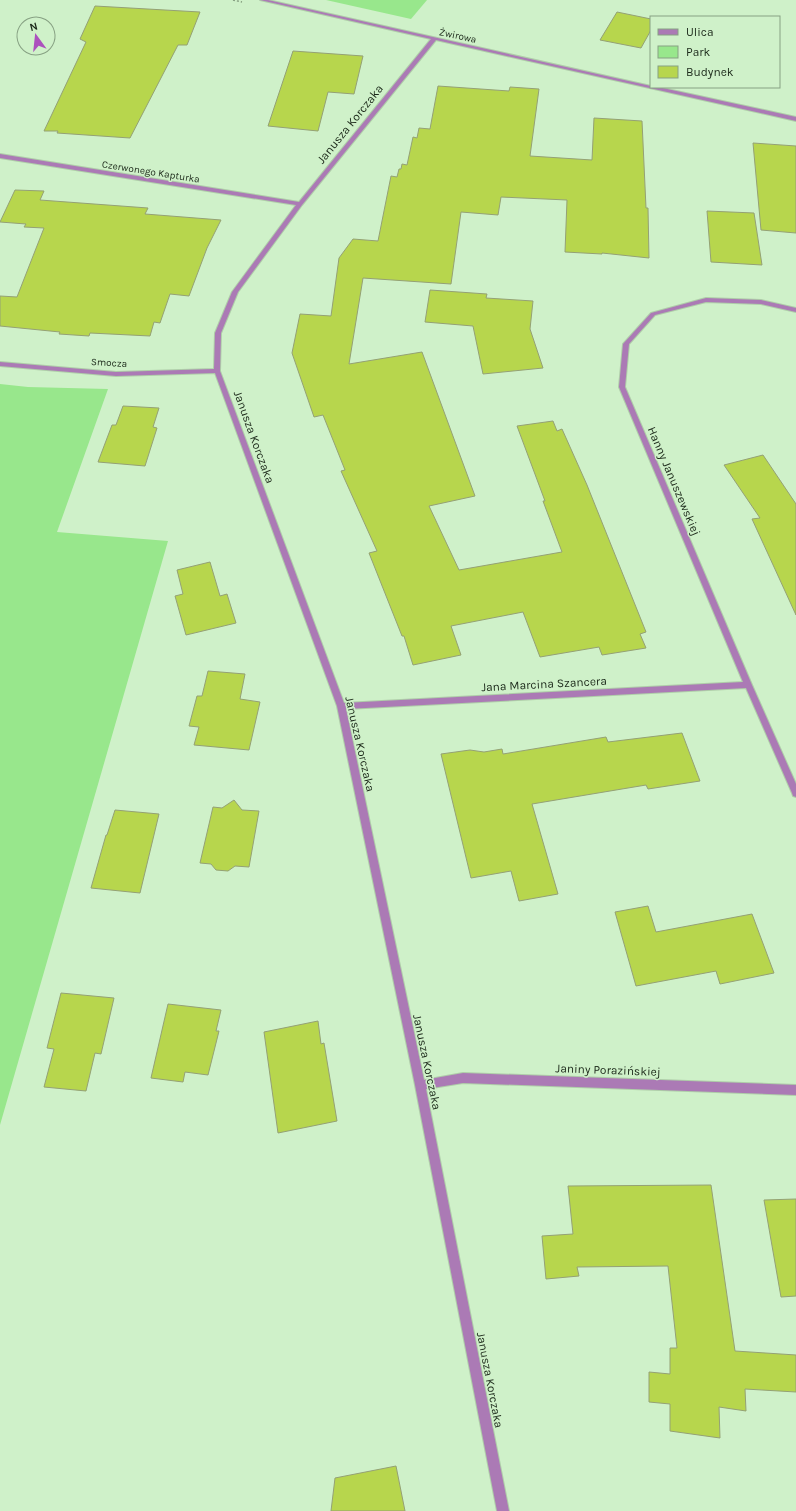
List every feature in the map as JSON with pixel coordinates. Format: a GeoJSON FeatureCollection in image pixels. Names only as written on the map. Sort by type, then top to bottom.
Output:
{"type":"FeatureCollection","features":[{"type":"Feature","properties":{"kind":"street","name":"Żwirowa"},"geometry":{"type":"LineString","coordinates":[[262,0],[650,87]]}},
{"type":"Feature","properties":{"kind":"street","name":"Janusza Korczaka"},"geometry":{"type":"LineString","coordinates":[[434,39],[300,204],[235,292],[218,333],[217,371],[341,706],[420,1085],[503,1511]]}},
{"type":"Feature","properties":{"kind":"street","name":"Żwirowa"},"geometry":{"type":"LineString","coordinates":[[656,88],[796,119]]}},
{"type":"Feature","properties":{"kind":"street","name":"Czerwonego Kapturka"},"geometry":{"type":"LineString","coordinates":[[0,156],[300,204]]}},
{"type":"Feature","properties":{"kind":"street","name":"Hanny Januszewskiej"},"geometry":{"type":"LineString","coordinates":[[796,310],[761,302],[706,300],[653,314],[626,344],[622,387],[748,685],[796,793]]}},
{"type":"Feature","properties":{"kind":"street","name":"Smocza"},"geometry":{"type":"LineString","coordinates":[[0,364],[116,374],[217,371]]}},
{"type":"Feature","properties":{"kind":"street","name":"Jana Marcina Szancera"},"geometry":{"type":"LineString","coordinates":[[341,706],[748,685]]}},
{"type":"Feature","properties":{"kind":"street","name":"Janiny Porazińskiej"},"geometry":{"type":"LineString","coordinates":[[420,1085],[463,1078],[796,1090]]}},
{"type":"Feature","properties":{"kind":"green space"},"geometry":{"type":"Polygon","coordinates":[[[326,0],[427,0],[411,19],[326,0]]]}},
{"type":"Feature","properties":{"kind":"green space"},"geometry":{"type":"Polygon","coordinates":[[[0,384],[28,387],[108,389],[57,532],[168,541],[0,1125],[0,384]]]}},
{"type":"Feature","properties":{"kind":"building"},"geometry":{"type":"Polygon","coordinates":[[[95,6],[200,12],[187,45],[178,45],[130,138],[44,131],[86,42],[80,39],[95,6]]]}},
{"type":"Feature","properties":{"kind":"building"},"geometry":{"type":"Polygon","coordinates":[[[617,12],[650,19],[650,32],[641,48],[600,40],[617,12]]]}},
{"type":"Feature","properties":{"kind":"building"},"geometry":{"type":"Polygon","coordinates":[[[293,51],[363,56],[354,94],[328,92],[318,131],[268,126],[293,51]]]}},
{"type":"Feature","properties":{"kind":"building"},"geometry":{"type":"Polygon","coordinates":[[[438,86],[509,91],[510,87],[539,89],[530,156],[592,160],[594,118],[642,121],[646,208],[648,208],[649,258],[602,253],[565,252],[567,200],[501,197],[498,215],[461,212],[451,284],[363,278],[349,364],[422,352],[475,496],[429,506],[459,570],[562,552],[517,426],[553,421],[557,431],[562,429],[587,485],[646,632],[640,634],[646,648],[602,655],[599,647],[540,657],[523,612],[451,626],[461,655],[413,665],[404,636],[402,636],[369,553],[377,551],[341,471],[345,470],[323,415],[314,417],[292,353],[300,314],[331,316],[339,258],[353,239],[378,241],[391,176],[397,177],[402,164],[407,165],[413,137],[417,138],[419,128],[430,129],[438,86]]]}},
{"type":"Feature","properties":{"kind":"building"},"geometry":{"type":"Polygon","coordinates":[[[753,143],[796,146],[796,233],[761,230],[753,143]]]}},
{"type":"Feature","properties":{"kind":"building"},"geometry":{"type":"Polygon","coordinates":[[[15,190],[44,191],[40,200],[148,208],[145,214],[221,220],[207,248],[189,296],[170,294],[160,323],[154,322],[150,336],[90,333],[89,336],[59,334],[60,332],[0,326],[0,296],[17,297],[44,228],[24,227],[26,224],[0,222],[15,190]]]}},
{"type":"Feature","properties":{"kind":"building"},"geometry":{"type":"Polygon","coordinates":[[[707,211],[754,213],[762,265],[711,262],[707,211]]]}},
{"type":"Feature","properties":{"kind":"building"},"geometry":{"type":"Polygon","coordinates":[[[430,290],[487,294],[486,298],[533,301],[530,329],[543,368],[483,374],[473,326],[425,322],[430,290]]]}},
{"type":"Feature","properties":{"kind":"building"},"geometry":{"type":"Polygon","coordinates":[[[123,406],[159,408],[153,427],[157,428],[145,466],[98,462],[112,425],[116,425],[123,406]]]}},
{"type":"Feature","properties":{"kind":"building"},"geometry":{"type":"Polygon","coordinates":[[[763,455],[796,504],[796,615],[752,519],[760,518],[724,465],[763,455]]]}},
{"type":"Feature","properties":{"kind":"building"},"geometry":{"type":"Polygon","coordinates":[[[210,562],[220,596],[227,594],[236,623],[186,635],[175,596],[183,594],[177,570],[210,562]]]}},
{"type":"Feature","properties":{"kind":"building"},"geometry":{"type":"Polygon","coordinates":[[[208,671],[245,674],[240,699],[260,702],[249,750],[194,745],[199,727],[189,726],[197,696],[202,696],[208,671]]]}},
{"type":"Feature","properties":{"kind":"building"},"geometry":{"type":"Polygon","coordinates":[[[682,733],[700,781],[648,789],[646,785],[532,804],[558,894],[519,901],[511,871],[471,878],[441,754],[470,750],[484,752],[502,749],[503,754],[606,737],[608,742],[682,733]]]}},
{"type":"Feature","properties":{"kind":"building"},"geometry":{"type":"Polygon","coordinates":[[[234,800],[242,810],[259,811],[249,867],[235,866],[228,871],[216,870],[211,864],[200,863],[213,807],[222,808],[234,800]]]}},
{"type":"Feature","properties":{"kind":"building"},"geometry":{"type":"Polygon","coordinates":[[[115,810],[159,814],[140,893],[91,888],[106,835],[115,810]]]}},
{"type":"Feature","properties":{"kind":"building"},"geometry":{"type":"Polygon","coordinates":[[[648,906],[656,932],[752,914],[774,973],[720,984],[716,971],[636,986],[615,912],[648,906]]]}},
{"type":"Feature","properties":{"kind":"building"},"geometry":{"type":"Polygon","coordinates":[[[61,993],[114,998],[101,1054],[95,1053],[86,1091],[44,1087],[54,1049],[47,1048],[61,993]]]}},
{"type":"Feature","properties":{"kind":"building"},"geometry":{"type":"Polygon","coordinates":[[[168,1004],[221,1010],[216,1031],[219,1031],[208,1075],[185,1072],[183,1082],[151,1078],[168,1004]]]}},
{"type":"Feature","properties":{"kind":"building"},"geometry":{"type":"Polygon","coordinates":[[[318,1021],[321,1044],[324,1043],[337,1121],[278,1133],[264,1032],[318,1021]]]}},
{"type":"Feature","properties":{"kind":"building"},"geometry":{"type":"Polygon","coordinates":[[[711,1185],[735,1351],[796,1355],[796,1392],[745,1389],[746,1411],[719,1407],[720,1438],[670,1431],[670,1404],[649,1402],[649,1372],[670,1374],[670,1348],[677,1348],[668,1266],[577,1267],[579,1276],[546,1279],[542,1236],[573,1234],[568,1186],[711,1185]]]}},
{"type":"Feature","properties":{"kind":"building"},"geometry":{"type":"Polygon","coordinates":[[[796,1199],[796,1296],[781,1297],[764,1200],[796,1199]]]}},
{"type":"Feature","properties":{"kind":"building"},"geometry":{"type":"Polygon","coordinates":[[[396,1466],[405,1511],[331,1511],[335,1478],[396,1466]]]}}]}
